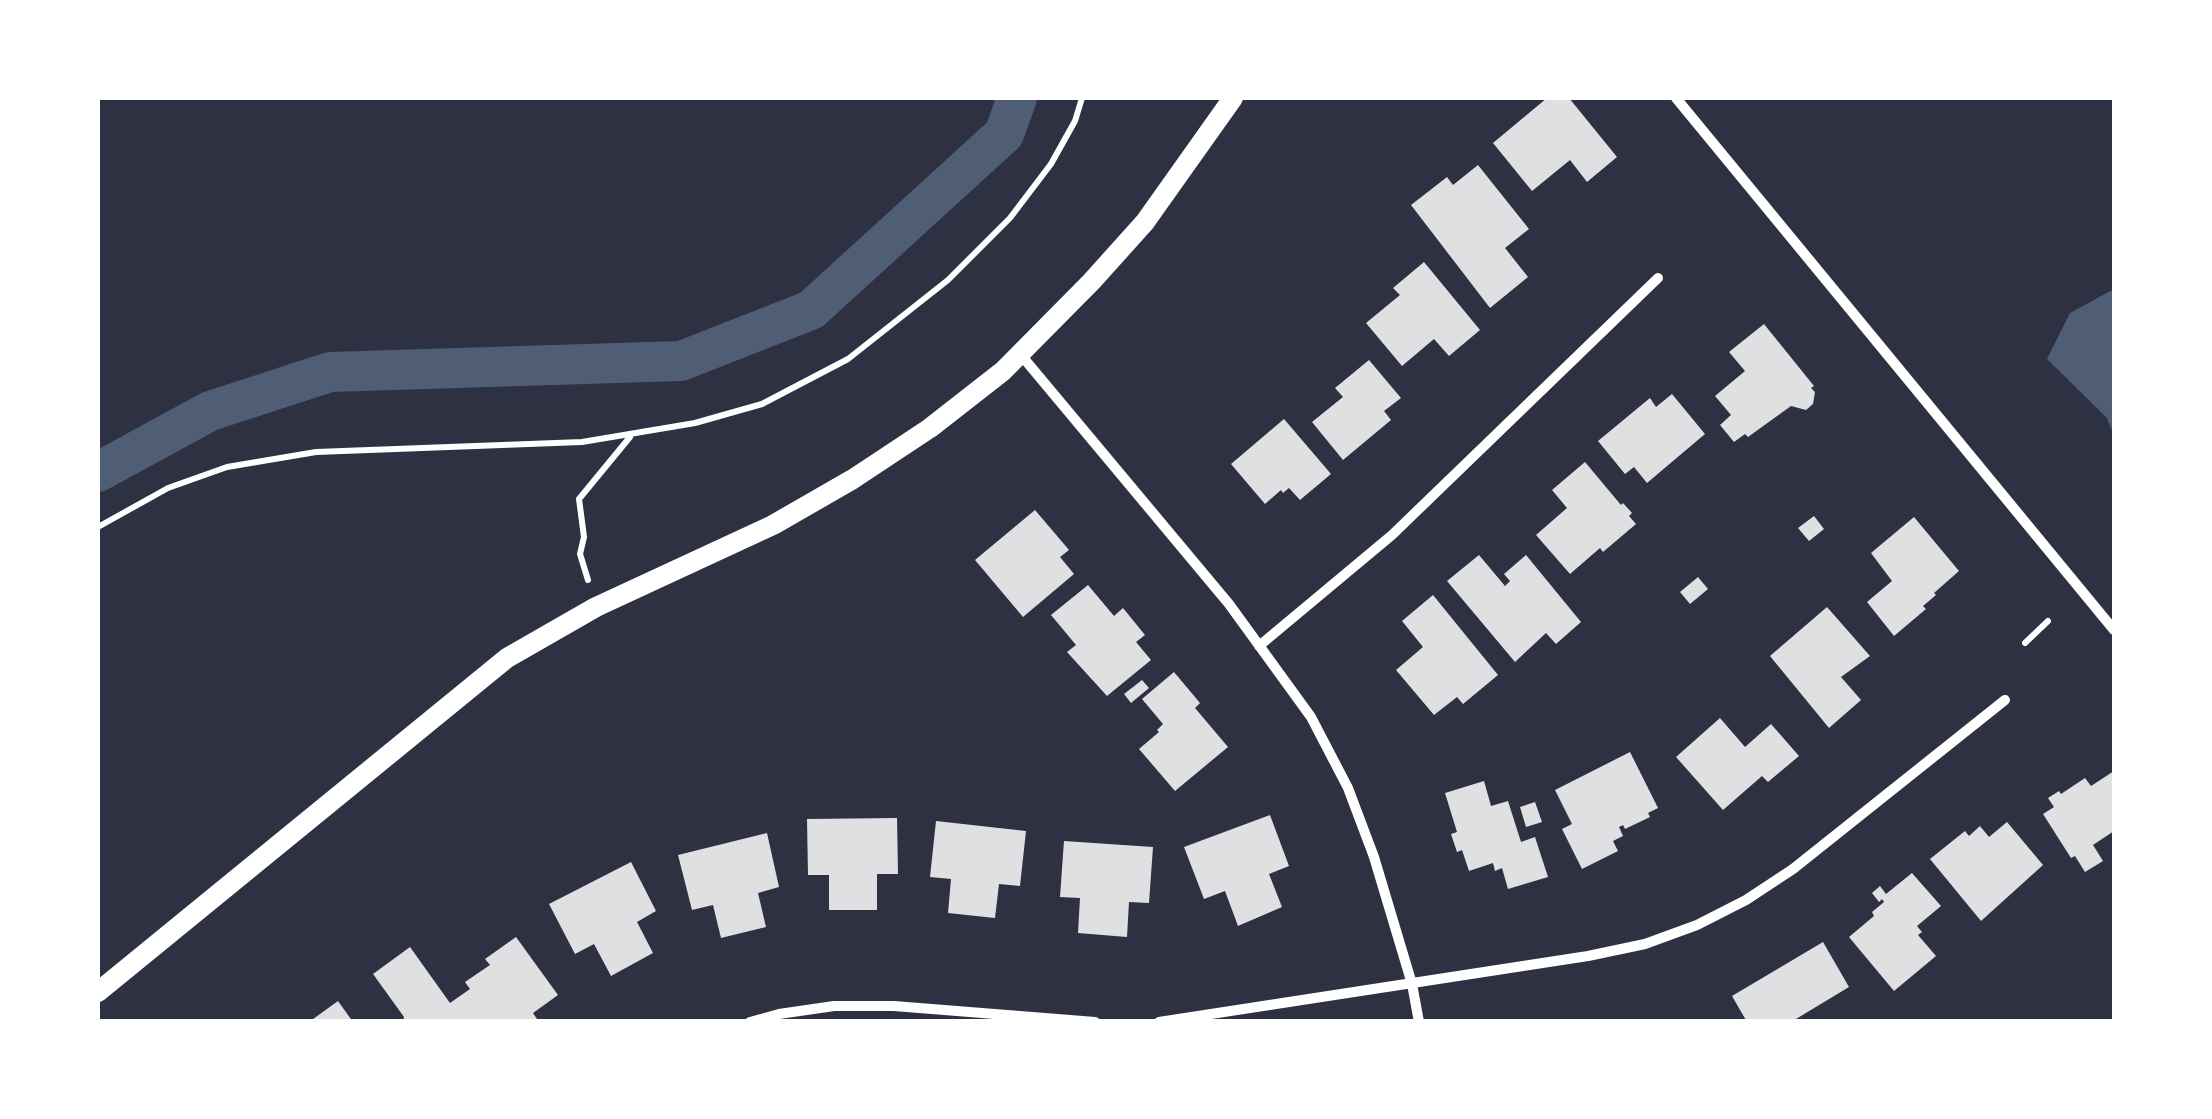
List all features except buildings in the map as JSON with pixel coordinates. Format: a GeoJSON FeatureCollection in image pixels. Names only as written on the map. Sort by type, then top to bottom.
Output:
{"type":"FeatureCollection","features":[{"type":"Feature","properties":{"kind":"main road"},"geometry":{"type":"LineString","coordinates":[[98,992],[507,658],[596,607],[774,525],[930,428],[1021,355],[1145,222],[1234,98]]}},
{"type":"Feature","properties":{"kind":"street"},"geometry":{"type":"LineString","coordinates":[[1676,98],[2114,630]]}},
{"type":"Feature","properties":{"kind":"street"},"geometry":{"type":"LineString","coordinates":[[1259,646],[1392,535],[1658,278]]}},
{"type":"Feature","properties":{"kind":"street"},"geometry":{"type":"LineString","coordinates":[[1021,355],[1229,604],[1311,716],[1348,788],[1374,857],[1420,1022]]}},
{"type":"Feature","properties":{"kind":"street"},"geometry":{"type":"LineString","coordinates":[[1159,1022],[1607,952],[1646,944],[1697,925],[1746,900],[1793,868],[2005,700]]}},
{"type":"Feature","properties":{"kind":"street"},"geometry":{"type":"LineString","coordinates":[[750,1022],[834,1006],[894,1006],[1095,1022]]}},
{"type":"Feature","properties":{"kind":"path"},"geometry":{"type":"LineString","coordinates":[[98,527],[168,488],[226,467],[316,452],[582,442],[630,436],[762,404],[848,359],[948,280],[1010,218],[1051,164],[1082,98]]}},
{"type":"Feature","properties":{"kind":"path"},"geometry":{"type":"LineString","coordinates":[[596,607],[580,554],[584,537],[579,498],[630,436]]}},
{"type":"Feature","properties":{"kind":"path"},"geometry":{"type":"LineString","coordinates":[[2025,644],[2048,621]]}},
{"type":"Feature","properties":{"kind":"water"},"geometry":{"type":"Polygon","coordinates":[[[2114,289],[2114,436],[2107,418],[2047,359],[2070,313],[2114,289]]]}},
{"type":"Feature","properties":{"kind":"waterway"},"geometry":{"type":"LineString","coordinates":[[98,472],[210,411],[330,372],[681,361],[811,310],[1004,134],[1017,98]]}}]}
